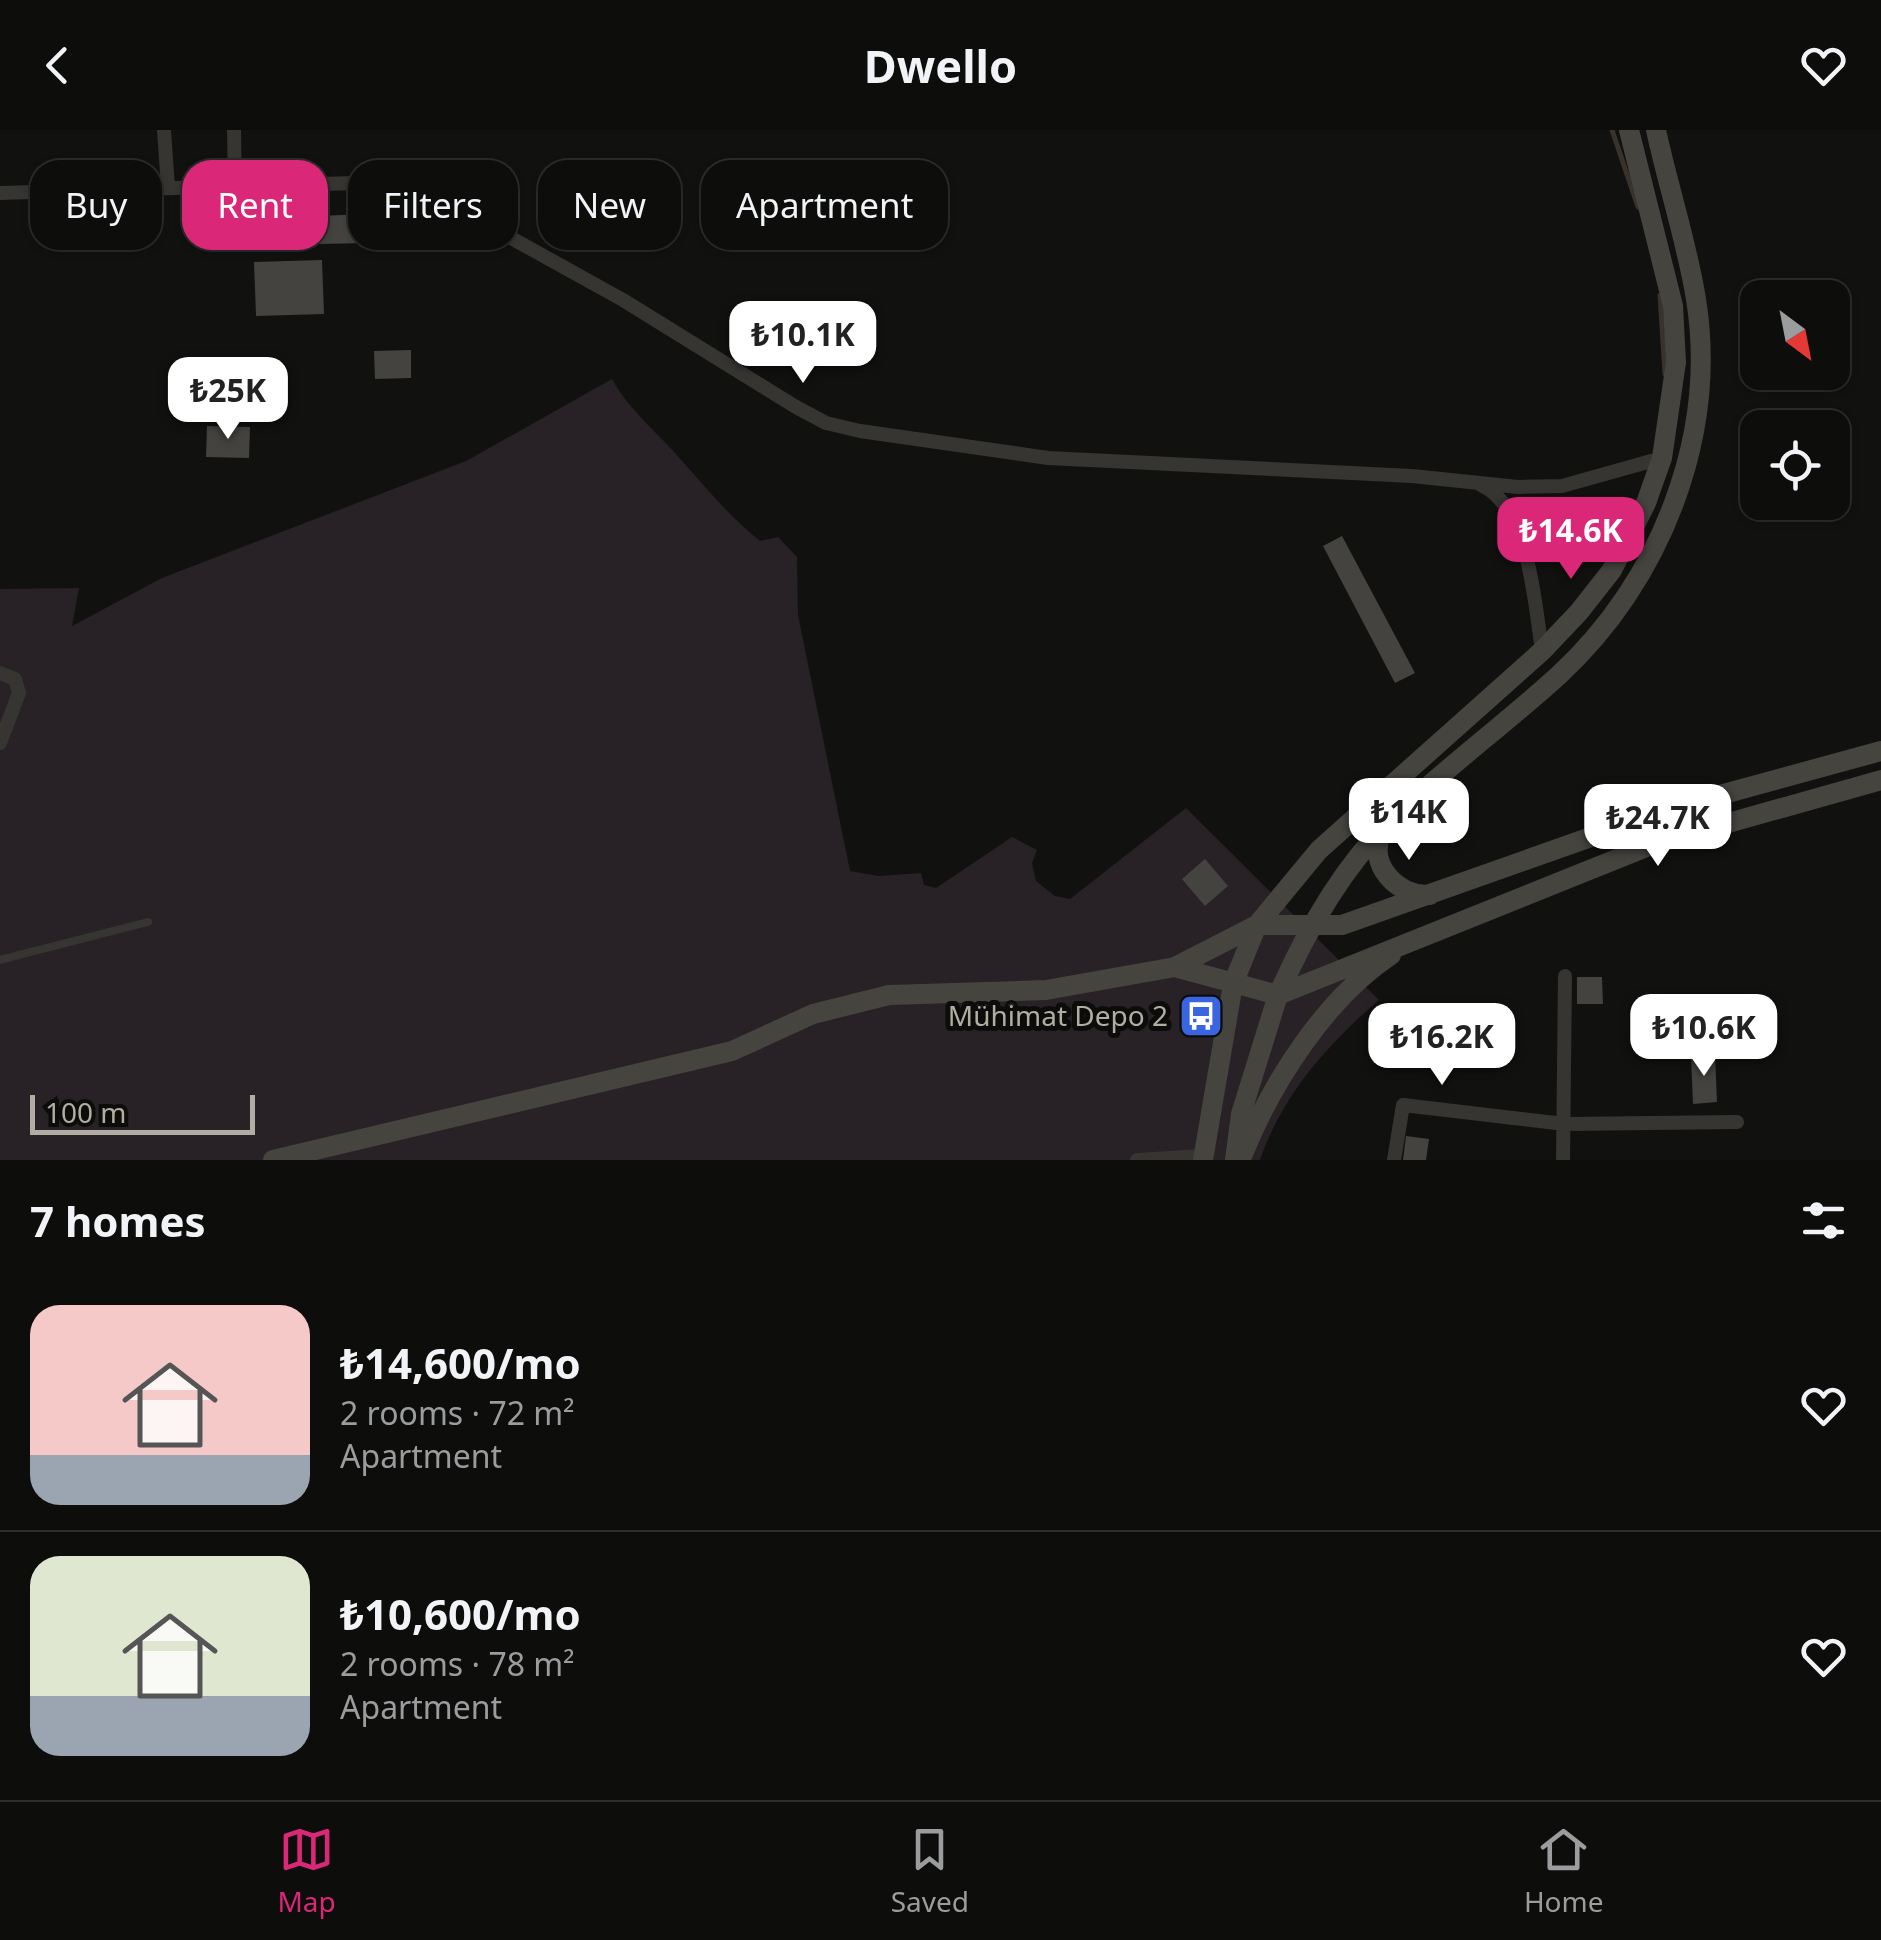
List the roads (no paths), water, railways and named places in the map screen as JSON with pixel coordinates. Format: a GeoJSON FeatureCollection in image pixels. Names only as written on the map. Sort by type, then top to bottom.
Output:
{"type":"FeatureCollection","features":[{"type":"Feature","properties":{"kind":"street"},"geometry":{"type":"LineString","coordinates":[[164,130],[168,188]]}},
{"type":"Feature","properties":{"kind":"street"},"geometry":{"type":"LineString","coordinates":[[234,130],[235,160]]}},
{"type":"Feature","properties":{"kind":"street"},"geometry":{"type":"LineString","coordinates":[[1137,1160],[1203,1158],[1233,984],[1257,926],[1318,850],[1542,652],[1612,570],[1662,458],[1676,362],[1673,306],[1629,130]]}},
{"type":"Feature","properties":{"kind":"street"},"geometry":{"type":"LineString","coordinates":[[1237,1160],[1242,1114],[1278,995],[1309,925],[1385,826],[1561,673],[1603,629],[1672,515],[1696,412],[1696,301],[1656,130]]}},
{"type":"Feature","properties":{"kind":"street"},"geometry":{"type":"LineString","coordinates":[[328,183],[392,182],[422,188],[623,300],[826,423],[1048,458],[1562,486],[1662,458]]}},
{"type":"Feature","properties":{"kind":"street"},"geometry":{"type":"LineString","coordinates":[[0,194],[182,187]]}},
{"type":"Feature","properties":{"kind":"street"},"geometry":{"type":"LineString","coordinates":[[1473,481],[1490,489],[1509,510],[1529,572],[1542,652]]}},
{"type":"Feature","properties":{"kind":"street"},"geometry":{"type":"LineString","coordinates":[[0,673],[15,679],[19,688],[0,743]]}},
{"type":"Feature","properties":{"kind":"street"},"geometry":{"type":"LineString","coordinates":[[272,1160],[732,1052],[813,1014],[890,995],[1046,990],[1174,967],[1257,926],[1342,925],[1437,895],[1676,807],[1881,751]]}},
{"type":"Feature","properties":{"kind":"street"},"geometry":{"type":"LineString","coordinates":[[1174,967],[1278,995],[1426,932],[1654,844],[1881,780]]}},
{"type":"Feature","properties":{"kind":"street"},"geometry":{"type":"LineString","coordinates":[[1385,826],[1378,839],[1383,870],[1406,891],[1437,895]]}},
{"type":"Feature","properties":{"kind":"street"},"geometry":{"type":"LineString","coordinates":[[1237,1160],[1290,1067],[1327,1015],[1374,966],[1426,932]]}},
{"type":"Feature","properties":{"kind":"street"},"geometry":{"type":"LineString","coordinates":[[1564,1160],[1565,976]]}},
{"type":"Feature","properties":{"kind":"street"},"geometry":{"type":"LineString","coordinates":[[1394,1160],[1403,1105],[1565,1124],[1736,1122]]}},
{"type":"Feature","properties":{"kind":"lane"},"geometry":{"type":"LineString","coordinates":[[0,960],[148,922]]}},
{"type":"Feature","properties":{"kind":"waterway"},"geometry":{"type":"LineString","coordinates":[[1612,130],[1638,207]]}},
{"type":"Feature","properties":{"kind":"waterway"},"geometry":{"type":"LineString","coordinates":[[1660,295],[1665,374]]}},
{"type":"Feature","properties":{"kind":"place","name":"Mühimat Depo 2"},"geometry":{"type":"Point","coordinates":[1201,1016]}}]}
